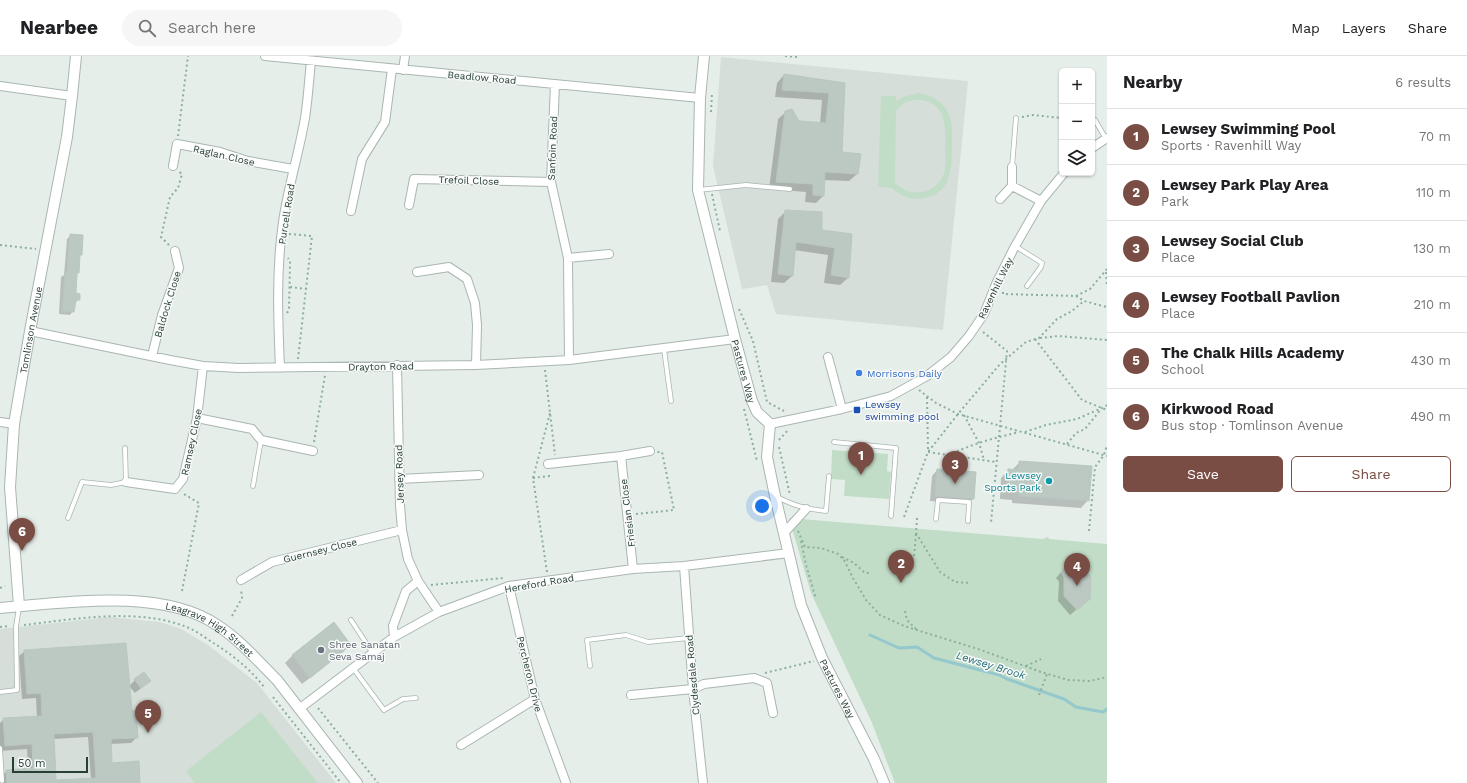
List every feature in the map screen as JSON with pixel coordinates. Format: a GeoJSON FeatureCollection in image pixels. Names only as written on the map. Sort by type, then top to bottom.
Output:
{"type":"FeatureCollection","features":[{"type":"Feature","properties":{"kind":"street","name":"Tomlinson Avenue"},"geometry":{"type":"LineString","coordinates":[[19,606],[10,487],[14,424],[67,137],[76,56]]}},
{"type":"Feature","properties":{"kind":"street","name":"Beadlow Road"},"geometry":{"type":"LineString","coordinates":[[265,56],[700,98]]}},
{"type":"Feature","properties":{"kind":"street"},"geometry":{"type":"LineString","coordinates":[[403,70],[405,56]]}},
{"type":"Feature","properties":{"kind":"street","name":"Pastures Way"},"geometry":{"type":"LineString","coordinates":[[704,56],[700,98],[698,190],[752,401],[757,412],[770,424],[767,457],[801,605],[822,658],[874,759],[884,783]]}},
{"type":"Feature","properties":{"kind":"street","name":"Purcell Road"},"geometry":{"type":"LineString","coordinates":[[280,368],[278,308],[282,233],[293,169],[305,118],[312,61]]}},
{"type":"Feature","properties":{"kind":"street"},"geometry":{"type":"LineString","coordinates":[[351,211],[362,159],[386,122],[392,69]]}},
{"type":"Feature","properties":{"kind":"street","name":"Sanfoin Road"},"geometry":{"type":"LineString","coordinates":[[555,84],[551,182],[568,258],[570,360]]}},
{"type":"Feature","properties":{"kind":"street"},"geometry":{"type":"LineString","coordinates":[[0,86],[72,96]]}},
{"type":"Feature","properties":{"kind":"street"},"geometry":{"type":"LineString","coordinates":[[1095,146],[1106,139]]}},
{"type":"Feature","properties":{"kind":"street"},"geometry":{"type":"LineString","coordinates":[[173,166],[177,144]]}},
{"type":"Feature","properties":{"kind":"street","name":"Raglan Close"},"geometry":{"type":"LineString","coordinates":[[177,144],[220,152],[248,161],[293,169]]}},
{"type":"Feature","properties":{"kind":"street"},"geometry":{"type":"LineString","coordinates":[[1000,200],[1012,186],[1012,168]]}},
{"type":"Feature","properties":{"kind":"street","name":"Ravenhill Way"},"geometry":{"type":"LineString","coordinates":[[770,424],[842,409],[891,396],[927,376],[951,357],[984,314],[996,284],[1015,246],[1041,201],[1062,176]]}},
{"type":"Feature","properties":{"kind":"street","name":"Trefoil Close"},"geometry":{"type":"LineString","coordinates":[[409,204],[414,179],[551,182]]}},
{"type":"Feature","properties":{"kind":"street"},"geometry":{"type":"LineString","coordinates":[[1012,186],[1041,201]]}},
{"type":"Feature","properties":{"kind":"street","name":"Baldock Close"},"geometry":{"type":"LineString","coordinates":[[152,356],[162,315],[179,268],[175,251]]}},
{"type":"Feature","properties":{"kind":"street"},"geometry":{"type":"LineString","coordinates":[[568,258],[609,254]]}},
{"type":"Feature","properties":{"kind":"street"},"geometry":{"type":"LineString","coordinates":[[417,272],[449,267],[467,279],[475,303],[477,325],[476,365]]}},
{"type":"Feature","properties":{"kind":"street","name":"Drayton Road"},"geometry":{"type":"LineString","coordinates":[[30,331],[203,366],[239,368],[476,365],[570,360],[735,339]]}},
{"type":"Feature","properties":{"kind":"street"},"geometry":{"type":"LineString","coordinates":[[828,357],[842,409]]}},
{"type":"Feature","properties":{"kind":"street","name":"Jersey Road"},"geometry":{"type":"LineString","coordinates":[[397,365],[399,479],[402,530],[408,559],[418,581],[439,612]]}},
{"type":"Feature","properties":{"kind":"street","name":"Ramsey Close"},"geometry":{"type":"LineString","coordinates":[[175,489],[183,479],[197,418],[203,366]]}},
{"type":"Feature","properties":{"kind":"street"},"geometry":{"type":"LineString","coordinates":[[197,418],[252,428],[261,440],[313,451]]}},
{"type":"Feature","properties":{"kind":"street"},"geometry":{"type":"LineString","coordinates":[[0,422],[14,424]]}},
{"type":"Feature","properties":{"kind":"street"},"geometry":{"type":"LineString","coordinates":[[552,463],[650,452]]}},
{"type":"Feature","properties":{"kind":"street","name":"Friesian Close"},"geometry":{"type":"LineString","coordinates":[[620,456],[634,569]]}},
{"type":"Feature","properties":{"kind":"street"},"geometry":{"type":"LineString","coordinates":[[399,479],[479,475]]}},
{"type":"Feature","properties":{"kind":"street"},"geometry":{"type":"LineString","coordinates":[[126,482],[175,489]]}},
{"type":"Feature","properties":{"kind":"street"},"geometry":{"type":"LineString","coordinates":[[784,533],[806,509]]}},
{"type":"Feature","properties":{"kind":"street","name":"Guernsey Close"},"geometry":{"type":"LineString","coordinates":[[241,580],[272,562],[402,530]]}},
{"type":"Feature","properties":{"kind":"street","name":"Hereford Road"},"geometry":{"type":"LineString","coordinates":[[299,709],[372,652],[394,637],[439,612],[509,586],[634,569],[684,566],[789,553]]}},
{"type":"Feature","properties":{"kind":"street","name":"Clydesdale Road"},"geometry":{"type":"LineString","coordinates":[[684,566],[693,689],[703,783]]}},
{"type":"Feature","properties":{"kind":"street"},"geometry":{"type":"LineString","coordinates":[[394,637],[393,626],[406,591],[418,581]]}},
{"type":"Feature","properties":{"kind":"street","name":"Percheron Drive"},"geometry":{"type":"LineString","coordinates":[[509,586],[535,700],[566,783]]}},
{"type":"Feature","properties":{"kind":"street","name":"Leagrave High Street"},"geometry":{"type":"LineString","coordinates":[[0,608],[49,603],[119,600],[162,604],[195,613],[217,624],[245,647],[277,680],[357,783]]}},
{"type":"Feature","properties":{"kind":"street"},"geometry":{"type":"LineString","coordinates":[[631,695],[693,689],[704,684],[754,678],[767,683],[773,713]]}},
{"type":"Feature","properties":{"kind":"street"},"geometry":{"type":"LineString","coordinates":[[461,745],[535,700]]}},
{"type":"Feature","properties":{"kind":"lane"},"geometry":{"type":"LineString","coordinates":[[1012,168],[1016,118]]}},
{"type":"Feature","properties":{"kind":"lane"},"geometry":{"type":"LineString","coordinates":[[1095,120],[1106,139]]}},
{"type":"Feature","properties":{"kind":"lane"},"geometry":{"type":"LineString","coordinates":[[698,190],[746,185],[790,189]]}},
{"type":"Feature","properties":{"kind":"lane"},"geometry":{"type":"LineString","coordinates":[[1015,246],[1042,263],[1041,267],[1027,286]]}},
{"type":"Feature","properties":{"kind":"lane"},"geometry":{"type":"LineString","coordinates":[[664,349],[671,401]]}},
{"type":"Feature","properties":{"kind":"lane"},"geometry":{"type":"LineString","coordinates":[[253,486],[261,440]]}},
{"type":"Feature","properties":{"kind":"lane"},"geometry":{"type":"LineString","coordinates":[[834,442],[896,448],[891,516]]}},
{"type":"Feature","properties":{"kind":"lane"},"geometry":{"type":"LineString","coordinates":[[68,518],[82,482],[111,485],[126,482],[125,448]]}},
{"type":"Feature","properties":{"kind":"lane"},"geometry":{"type":"LineString","coordinates":[[775,496],[792,505],[806,509],[826,511],[829,476]]}},
{"type":"Feature","properties":{"kind":"lane"},"geometry":{"type":"LineString","coordinates":[[936,519],[938,500],[970,502],[968,522]]}},
{"type":"Feature","properties":{"kind":"lane"},"geometry":{"type":"LineString","coordinates":[[0,692],[17,690],[16,627],[19,606]]}},
{"type":"Feature","properties":{"kind":"lane"},"geometry":{"type":"LineString","coordinates":[[351,620],[372,652]]}},
{"type":"Feature","properties":{"kind":"lane"},"geometry":{"type":"LineString","coordinates":[[590,666],[587,640],[626,635],[648,642],[689,638]]}},
{"type":"Feature","properties":{"kind":"lane"},"geometry":{"type":"LineString","coordinates":[[353,667],[384,710],[403,699],[416,698]]}},
{"type":"Feature","properties":{"kind":"lane"},"geometry":{"type":"LineString","coordinates":[[0,748],[2,781]]}},
{"type":"Feature","properties":{"kind":"path"},"geometry":{"type":"LineString","coordinates":[[177,144],[188,56]]}},
{"type":"Feature","properties":{"kind":"path"},"geometry":{"type":"LineString","coordinates":[[784,56],[797,58],[796,56]]}},
{"type":"Feature","properties":{"kind":"path"},"geometry":{"type":"LineString","coordinates":[[711,113],[712,91]]}},
{"type":"Feature","properties":{"kind":"path"},"geometry":{"type":"LineString","coordinates":[[1016,118],[1033,115],[1059,118]]}},
{"type":"Feature","properties":{"kind":"path"},"geometry":{"type":"LineString","coordinates":[[173,166],[182,174],[178,188],[170,197],[161,237],[175,251]]}},
{"type":"Feature","properties":{"kind":"path"},"geometry":{"type":"LineString","coordinates":[[711,189],[720,235]]}},
{"type":"Feature","properties":{"kind":"path"},"geometry":{"type":"LineString","coordinates":[[282,233],[312,236],[298,362],[294,361]]}},
{"type":"Feature","properties":{"kind":"path"},"geometry":{"type":"LineString","coordinates":[[0,245],[45,250]]}},
{"type":"Feature","properties":{"kind":"path"},"geometry":{"type":"LineString","coordinates":[[285,317],[289,310],[290,287],[290,262],[286,256]]}},
{"type":"Feature","properties":{"kind":"path"},"geometry":{"type":"LineString","coordinates":[[996,284],[1003,286],[1002,294],[1076,296],[1090,289],[1107,270]]}},
{"type":"Feature","properties":{"kind":"path"},"geometry":{"type":"LineString","coordinates":[[1107,270],[1107,287]]}},
{"type":"Feature","properties":{"kind":"path"},"geometry":{"type":"LineString","coordinates":[[290,287],[306,289]]}},
{"type":"Feature","properties":{"kind":"path"},"geometry":{"type":"LineString","coordinates":[[1076,296],[1084,301],[1107,307]]}},
{"type":"Feature","properties":{"kind":"path"},"geometry":{"type":"LineString","coordinates":[[1039,338],[1057,319],[1072,311],[1084,301]]}},
{"type":"Feature","properties":{"kind":"path"},"geometry":{"type":"LineString","coordinates":[[736,304],[753,341],[767,402],[784,411]]}},
{"type":"Feature","properties":{"kind":"path"},"geometry":{"type":"LineString","coordinates":[[975,326],[1007,351],[991,523]]}},
{"type":"Feature","properties":{"kind":"path"},"geometry":{"type":"LineString","coordinates":[[904,517],[928,452],[1000,364],[1026,342],[1039,338],[1058,336],[1107,340]]}},
{"type":"Feature","properties":{"kind":"path"},"geometry":{"type":"LineString","coordinates":[[1035,339],[1082,400],[1107,410]]}},
{"type":"Feature","properties":{"kind":"path"},"geometry":{"type":"LineString","coordinates":[[534,478],[549,476],[552,463],[550,413],[544,361]]}},
{"type":"Feature","properties":{"kind":"path"},"geometry":{"type":"LineString","coordinates":[[313,451],[326,367]]}},
{"type":"Feature","properties":{"kind":"path"},"geometry":{"type":"LineString","coordinates":[[913,384],[936,403],[958,414],[1107,456]]}},
{"type":"Feature","properties":{"kind":"path"},"geometry":{"type":"LineString","coordinates":[[927,396],[928,452]]}},
{"type":"Feature","properties":{"kind":"path"},"geometry":{"type":"LineString","coordinates":[[1024,433],[1046,425],[1077,419],[1107,405]]}},
{"type":"Feature","properties":{"kind":"path"},"geometry":{"type":"LineString","coordinates":[[1066,445],[1076,434],[1085,429],[1102,408]]}},
{"type":"Feature","properties":{"kind":"path"},"geometry":{"type":"LineString","coordinates":[[548,581],[534,478],[550,413]]}},
{"type":"Feature","properties":{"kind":"path"},"geometry":{"type":"LineString","coordinates":[[964,416],[979,443],[984,460]]}},
{"type":"Feature","properties":{"kind":"path"},"geometry":{"type":"LineString","coordinates":[[788,430],[777,441],[791,496]]}},
{"type":"Feature","properties":{"kind":"path"},"geometry":{"type":"LineString","coordinates":[[948,456],[959,450],[979,443],[1020,432]]}},
{"type":"Feature","properties":{"kind":"path"},"geometry":{"type":"LineString","coordinates":[[1089,531],[1095,467],[1104,455],[1107,445]]}},
{"type":"Feature","properties":{"kind":"path"},"geometry":{"type":"LineString","coordinates":[[627,516],[674,510],[662,452],[650,452]]}},
{"type":"Feature","properties":{"kind":"path"},"geometry":{"type":"LineString","coordinates":[[928,452],[996,462]]}},
{"type":"Feature","properties":{"kind":"path"},"geometry":{"type":"LineString","coordinates":[[175,489],[199,503],[182,591]]}},
{"type":"Feature","properties":{"kind":"path"},"geometry":{"type":"LineString","coordinates":[[914,556],[917,518]]}},
{"type":"Feature","properties":{"kind":"path"},"geometry":{"type":"LineString","coordinates":[[797,530],[805,547],[821,548],[838,554],[854,563],[865,573],[870,573]]}},
{"type":"Feature","properties":{"kind":"path"},"geometry":{"type":"LineString","coordinates":[[916,533],[940,572],[955,582],[971,584]]}},
{"type":"Feature","properties":{"kind":"path"},"geometry":{"type":"LineString","coordinates":[[800,537],[816,600]]}},
{"type":"Feature","properties":{"kind":"path"},"geometry":{"type":"LineString","coordinates":[[838,554],[844,560],[866,600],[880,615],[904,626],[981,650],[1068,680],[1090,681],[1107,677]]}},
{"type":"Feature","properties":{"kind":"path"},"geometry":{"type":"LineString","coordinates":[[232,616],[242,598],[241,580]]}},
{"type":"Feature","properties":{"kind":"path"},"geometry":{"type":"LineString","coordinates":[[0,588],[5,586]]}},
{"type":"Feature","properties":{"kind":"path"},"geometry":{"type":"LineString","coordinates":[[905,611],[907,620],[917,630]]}},
{"type":"Feature","properties":{"kind":"path"},"geometry":{"type":"LineString","coordinates":[[24,624],[114,616],[162,619],[190,628],[229,653],[255,676],[265,688]]}},
{"type":"Feature","properties":{"kind":"path"},"geometry":{"type":"LineString","coordinates":[[0,627],[9,626]]}},
{"type":"Feature","properties":{"kind":"path"},"geometry":{"type":"LineString","coordinates":[[754,678],[763,674],[822,658]]}},
{"type":"Feature","properties":{"kind":"path"},"geometry":{"type":"LineString","coordinates":[[1026,666],[1041,659]]}},
{"type":"Feature","properties":{"kind":"path"},"geometry":{"type":"LineString","coordinates":[[1039,696],[1047,674]]}},
{"type":"Feature","properties":{"kind":"path"},"geometry":{"type":"LineString","coordinates":[[273,697],[341,783]]}},
{"type":"Feature","properties":{"kind":"path"},"geometry":{"type":"LineString","coordinates":[[318,708],[378,783]]}},
{"type":"Feature","properties":{"kind":"shaded area"},"geometry":{"type":"Polygon","coordinates":[[[721,57],[968,81],[943,330],[776,314],[767,285],[742,289],[713,166],[721,57]]]}},
{"type":"Feature","properties":{"kind":"shaded area"},"geometry":{"type":"Polygon","coordinates":[[[109,617],[160,622],[181,629],[208,645],[257,683],[336,783],[0,783],[0,629],[109,617]]]}},
{"type":"Feature","properties":{"kind":"green space"},"geometry":{"type":"Polygon","coordinates":[[[918,93],[934,98],[944,106],[951,121],[952,160],[949,177],[946,184],[934,195],[917,199],[901,195],[891,188],[878,187],[881,96],[896,96],[896,101],[906,96],[918,93]],[[914,100],[904,103],[896,111],[895,182],[900,187],[913,192],[926,191],[932,188],[938,184],[944,175],[944,122],[938,108],[925,101],[914,100]]]}},
{"type":"Feature","properties":{"kind":"green space"},"geometry":{"type":"Polygon","coordinates":[[[832,450],[888,454],[887,471],[891,472],[889,499],[844,496],[845,480],[831,479],[832,450]]]}},
{"type":"Feature","properties":{"kind":"green space"},"geometry":{"type":"Polygon","coordinates":[[[789,518],[1042,539],[1048,537],[1049,539],[1107,544],[1107,783],[895,783],[872,723],[811,593],[789,518]]]}},
{"type":"Feature","properties":{"kind":"green space"},"geometry":{"type":"Polygon","coordinates":[[[261,712],[318,783],[195,783],[186,771],[261,712]]]}},
{"type":"Feature","properties":{"kind":"building"},"geometry":{"type":"Polygon","coordinates":[[[784,74],[845,83],[842,152],[861,154],[858,174],[825,172],[824,196],[813,195],[813,184],[776,182],[785,111],[792,109],[799,121],[826,123],[829,93],[782,90],[784,74]]]}},
{"type":"Feature","properties":{"kind":"building"},"geometry":{"type":"Polygon","coordinates":[[[785,210],[822,212],[822,230],[852,234],[849,278],[831,275],[835,248],[796,242],[793,276],[778,274],[785,210]]]}},
{"type":"Feature","properties":{"kind":"building"},"geometry":{"type":"Polygon","coordinates":[[[70,234],[83,235],[82,255],[80,255],[79,273],[77,273],[76,293],[80,294],[80,300],[76,300],[74,312],[62,311],[70,234]]]}},
{"type":"Feature","properties":{"kind":"building","name":"Lewsey Sports Park"},"geometry":{"type":"Polygon","coordinates":[[[1019,461],[1092,466],[1089,501],[1019,496],[1019,493],[1007,492],[1008,469],[1019,470],[1019,461]]]}},
{"type":"Feature","properties":{"kind":"building"},"geometry":{"type":"Polygon","coordinates":[[[937,469],[976,472],[974,499],[935,496],[937,469]]]}},
{"type":"Feature","properties":{"kind":"building"},"geometry":{"type":"Polygon","coordinates":[[[1079,563],[1091,577],[1090,599],[1077,610],[1064,596],[1064,577],[1061,572],[1067,567],[1070,571],[1079,563]]]}},
{"type":"Feature","properties":{"kind":"building","name":"Shree Sanatan Seva Samaj"},"geometry":{"type":"Polygon","coordinates":[[[334,622],[351,645],[310,678],[292,655],[334,622]]]}},
{"type":"Feature","properties":{"kind":"building"},"geometry":{"type":"Polygon","coordinates":[[[126,643],[132,711],[136,710],[138,738],[111,739],[112,763],[139,761],[140,783],[7,783],[6,770],[33,768],[32,744],[5,746],[3,718],[42,716],[41,693],[27,694],[24,650],[126,643]],[[93,732],[54,734],[56,780],[96,778],[93,732]]]}},
{"type":"Feature","properties":{"kind":"building"},"geometry":{"type":"Polygon","coordinates":[[[144,672],[151,681],[141,688],[134,679],[144,672]]]}},
{"type":"Feature","properties":{"kind":"waterway","name":"Lewsey Brook"},"geometry":{"type":"LineString","coordinates":[[870,635],[899,648],[917,647],[934,658],[999,675],[1064,699],[1076,707],[1103,712],[1107,709]]}},
{"type":"Feature","properties":{"kind":"place","name":"Morrisons Daily"},"geometry":{"type":"Point","coordinates":[859,373]}},
{"type":"Feature","properties":{"kind":"place","name":"Lewsey swimming pool"},"geometry":{"type":"Point","coordinates":[857,410]}},
{"type":"Feature","properties":{"kind":"place","name":"Lewsey Swimming Pool"},"geometry":{"type":"Point","coordinates":[861,475]}},
{"type":"Feature","properties":{"kind":"place","name":"Lewsey Sports Park"},"geometry":{"type":"Point","coordinates":[1049,481]}},
{"type":"Feature","properties":{"kind":"place","name":"Lewsey Social Club"},"geometry":{"type":"Point","coordinates":[955,484]}},
{"type":"Feature","properties":{"kind":"place","name":"Kirkwood Road"},"geometry":{"type":"Point","coordinates":[22,551]}},
{"type":"Feature","properties":{"kind":"place","name":"Lewsey Park Play Area"},"geometry":{"type":"Point","coordinates":[901,583]}},
{"type":"Feature","properties":{"kind":"place","name":"Lewsey Football Pavlion"},"geometry":{"type":"Point","coordinates":[1077,586]}},
{"type":"Feature","properties":{"kind":"place","name":"Shree Sanatan Seva Samaj"},"geometry":{"type":"Point","coordinates":[321,650]}},
{"type":"Feature","properties":{"kind":"place","name":"The Chalk Hills Academy"},"geometry":{"type":"Point","coordinates":[148,733]}}]}
